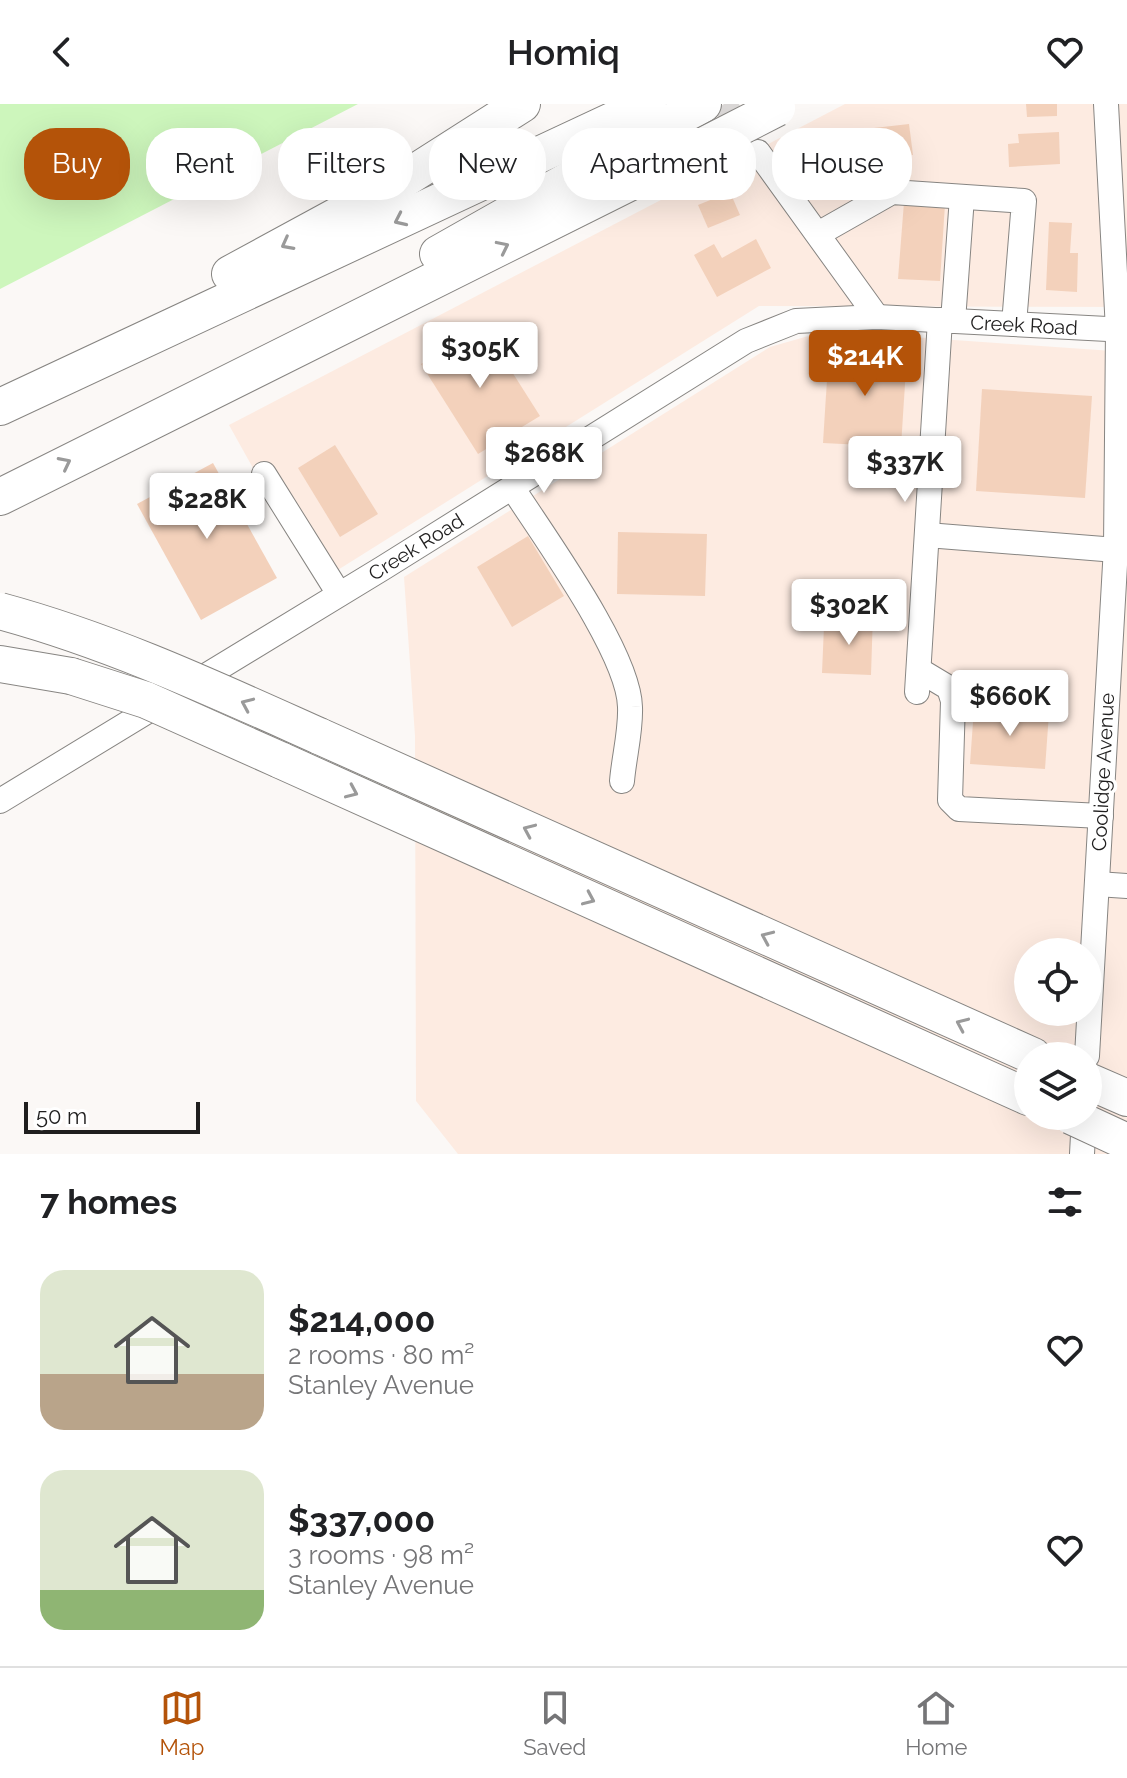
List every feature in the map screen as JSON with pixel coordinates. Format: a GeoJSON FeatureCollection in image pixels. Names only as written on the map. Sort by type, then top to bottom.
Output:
{"type":"FeatureCollection","features":[{"type":"Feature","properties":{"kind":"highway"},"geometry":{"type":"LineString","coordinates":[[0,395],[353,209],[522,104]]}},
{"type":"Feature","properties":{"kind":"highway"},"geometry":{"type":"LineString","coordinates":[[0,497],[131,429],[606,197],[780,106]]}},
{"type":"Feature","properties":{"kind":"highway"},"geometry":{"type":"LineString","coordinates":[[131,429],[676,109]]}},
{"type":"Feature","properties":{"kind":"highway"},"geometry":{"type":"LineString","coordinates":[[0,407],[676,109]]}},
{"type":"Feature","properties":{"kind":"highway"},"geometry":{"type":"LineString","coordinates":[[0,611],[119,648],[1014,1047]]}},
{"type":"Feature","properties":{"kind":"highway"},"geometry":{"type":"LineString","coordinates":[[0,664],[71,676],[146,700],[1014,1091]]}},
{"type":"Feature","properties":{"kind":"highway"},"geometry":{"type":"LineString","coordinates":[[1102,1087],[1127,1098]]}},
{"type":"Feature","properties":{"kind":"highway"},"geometry":{"type":"LineString","coordinates":[[1101,1130],[1127,1142]]}},
{"type":"Feature","properties":{"kind":"street","name":"Coolidge Avenue"},"geometry":{"type":"LineString","coordinates":[[1088,1042],[1116,550],[1122,330],[1106,104]]}},
{"type":"Feature","properties":{"kind":"street"},"geometry":{"type":"LineString","coordinates":[[758,152],[877,317]]}},
{"type":"Feature","properties":{"kind":"street"},"geometry":{"type":"LineString","coordinates":[[818,234],[892,192],[1024,201],[1014,324]]}},
{"type":"Feature","properties":{"kind":"street"},"geometry":{"type":"LineString","coordinates":[[962,197],[946,321],[918,681],[949,688],[953,701],[950,800],[953,806],[959,809],[1101,816]]}},
{"type":"Feature","properties":{"kind":"street","name":"Creek Road"},"geometry":{"type":"LineString","coordinates":[[0,801],[746,341],[796,321],[877,317],[1122,330]]}},
{"type":"Feature","properties":{"kind":"street"},"geometry":{"type":"LineString","coordinates":[[264,474],[339,594]]}},
{"type":"Feature","properties":{"kind":"street"},"geometry":{"type":"LineString","coordinates":[[512,487],[606,638],[624,674],[630,707],[622,781]]}},
{"type":"Feature","properties":{"kind":"street"},"geometry":{"type":"LineString","coordinates":[[927,535],[1116,550]]}},
{"type":"Feature","properties":{"kind":"street"},"geometry":{"type":"LineString","coordinates":[[1097,884],[1127,886]]}},
{"type":"Feature","properties":{"kind":"street"},"geometry":{"type":"LineString","coordinates":[[1082,1154],[1083,1130]]}},
{"type":"Feature","properties":{"kind":"shaded area"},"geometry":{"type":"Polygon","coordinates":[[[845,104],[1127,104],[1127,307],[759,306],[317,583],[229,425],[661,200],[756,200],[756,150],[772,142],[772,200],[912,200],[912,128],[799,128],[845,104]]]}},
{"type":"Feature","properties":{"kind":"shaded area"},"geometry":{"type":"Polygon","coordinates":[[[826,331],[1127,352],[1127,1154],[458,1154],[416,1101],[415,736],[404,577],[770,347],[826,331]]]}},
{"type":"Feature","properties":{"kind":"green space"},"geometry":{"type":"Polygon","coordinates":[[[0,104],[358,104],[312,128],[278,128],[278,145],[262,154],[262,128],[146,128],[146,200],[172,200],[0,289],[0,104]]]}},
{"type":"Feature","properties":{"kind":"building"},"geometry":{"type":"Polygon","coordinates":[[[1026,104],[1057,104],[1057,116],[1027,117],[1026,104]]]}},
{"type":"Feature","properties":{"kind":"building"},"geometry":{"type":"Polygon","coordinates":[[[909,124],[910,128],[874,128],[909,124]]]}},
{"type":"Feature","properties":{"kind":"building"},"geometry":{"type":"Polygon","coordinates":[[[1059,132],[1060,164],[1009,167],[1008,144],[1019,143],[1018,134],[1059,132]]]}},
{"type":"Feature","properties":{"kind":"building"},"geometry":{"type":"Polygon","coordinates":[[[710,200],[733,200],[740,215],[708,228],[698,205],[710,200]]]}},
{"type":"Feature","properties":{"kind":"building"},"geometry":{"type":"Polygon","coordinates":[[[904,202],[945,204],[940,281],[898,279],[904,202]]]}},
{"type":"Feature","properties":{"kind":"building"},"geometry":{"type":"Polygon","coordinates":[[[1049,222],[1072,223],[1070,253],[1078,253],[1077,292],[1046,290],[1049,222]]]}},
{"type":"Feature","properties":{"kind":"building"},"geometry":{"type":"Polygon","coordinates":[[[756,239],[771,268],[717,297],[694,255],[714,244],[722,258],[756,239]]]}},
{"type":"Feature","properties":{"kind":"building"},"geometry":{"type":"Polygon","coordinates":[[[483,326],[540,416],[478,454],[421,364],[483,326]]]}},
{"type":"Feature","properties":{"kind":"building"},"geometry":{"type":"Polygon","coordinates":[[[829,348],[907,352],[901,447],[823,443],[829,348]]]}},
{"type":"Feature","properties":{"kind":"building"},"geometry":{"type":"Polygon","coordinates":[[[982,389],[1092,396],[1085,498],[976,491],[982,389]]]}},
{"type":"Feature","properties":{"kind":"building"},"geometry":{"type":"Polygon","coordinates":[[[335,445],[378,514],[340,537],[298,468],[335,445]]]}},
{"type":"Feature","properties":{"kind":"building"},"geometry":{"type":"Polygon","coordinates":[[[213,463],[277,578],[201,620],[137,504],[213,463]]]}},
{"type":"Feature","properties":{"kind":"building"},"geometry":{"type":"Polygon","coordinates":[[[618,532],[707,534],[705,596],[617,594],[618,532]]]}},
{"type":"Feature","properties":{"kind":"building"},"geometry":{"type":"Polygon","coordinates":[[[528,536],[564,596],[512,627],[477,567],[528,536]]]}},
{"type":"Feature","properties":{"kind":"building"},"geometry":{"type":"Polygon","coordinates":[[[851,612],[873,613],[871,675],[822,673],[824,626],[850,627],[851,612]]]}},
{"type":"Feature","properties":{"kind":"building"},"geometry":{"type":"Polygon","coordinates":[[[974,708],[1049,713],[1045,769],[970,764],[974,708]]]}},
{"type":"Feature","properties":{"kind":"tunnel"},"geometry":{"type":"LineString","coordinates":[[724,104],[741,128]]}}]}
